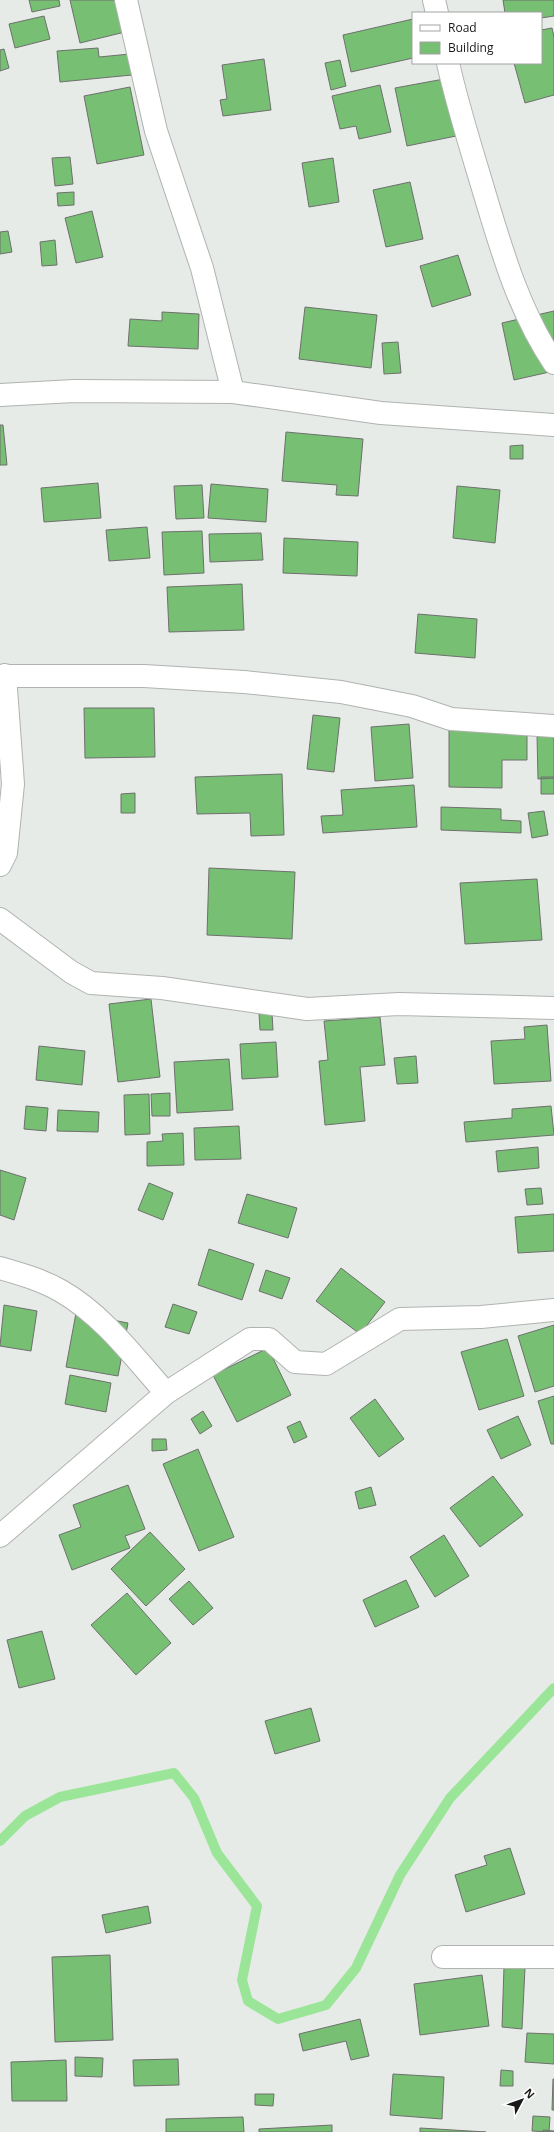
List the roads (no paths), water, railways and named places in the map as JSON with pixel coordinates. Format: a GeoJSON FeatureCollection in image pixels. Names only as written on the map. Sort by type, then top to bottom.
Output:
{"type":"FeatureCollection","features":[{"type":"Feature","properties":{"kind":"street"},"geometry":{"type":"LineString","coordinates":[[126,0],[156,131],[202,268],[233,392]]}},
{"type":"Feature","properties":{"kind":"street"},"geometry":{"type":"LineString","coordinates":[[434,0],[436,12]]}},
{"type":"Feature","properties":{"kind":"street"},"geometry":{"type":"LineString","coordinates":[[448,64],[457,102],[506,266],[542,345],[554,363]]}},
{"type":"Feature","properties":{"kind":"street"},"geometry":{"type":"LineString","coordinates":[[0,395],[74,391],[233,392],[380,413],[554,425]]}},
{"type":"Feature","properties":{"kind":"street"},"geometry":{"type":"LineString","coordinates":[[0,865],[6,853],[13,784],[2,675],[144,676],[244,682],[341,692],[412,706],[451,719],[554,726]]}},
{"type":"Feature","properties":{"kind":"street"},"geometry":{"type":"LineString","coordinates":[[0,919],[71,972],[91,983],[162,988],[307,1009],[399,1004],[554,1008]]}},
{"type":"Feature","properties":{"kind":"street"},"geometry":{"type":"LineString","coordinates":[[0,1268],[32,1278],[60,1290],[84,1306],[108,1328],[166,1393]]}},
{"type":"Feature","properties":{"kind":"street"},"geometry":{"type":"LineString","coordinates":[[0,1536],[166,1393],[250,1339],[269,1340],[295,1362],[326,1364],[400,1319],[481,1316],[554,1310]]}},
{"type":"Feature","properties":{"kind":"street"},"geometry":{"type":"LineString","coordinates":[[444,1957],[554,1957]]}},
{"type":"Feature","properties":{"kind":"waterway"},"geometry":{"type":"LineString","coordinates":[[0,1841],[25,1816],[60,1797],[174,1773],[194,1798],[217,1853],[257,1906],[242,1980],[248,2001],[278,2019],[326,2005],[356,1968],[400,1875],[450,1798],[554,1688]]}}]}
